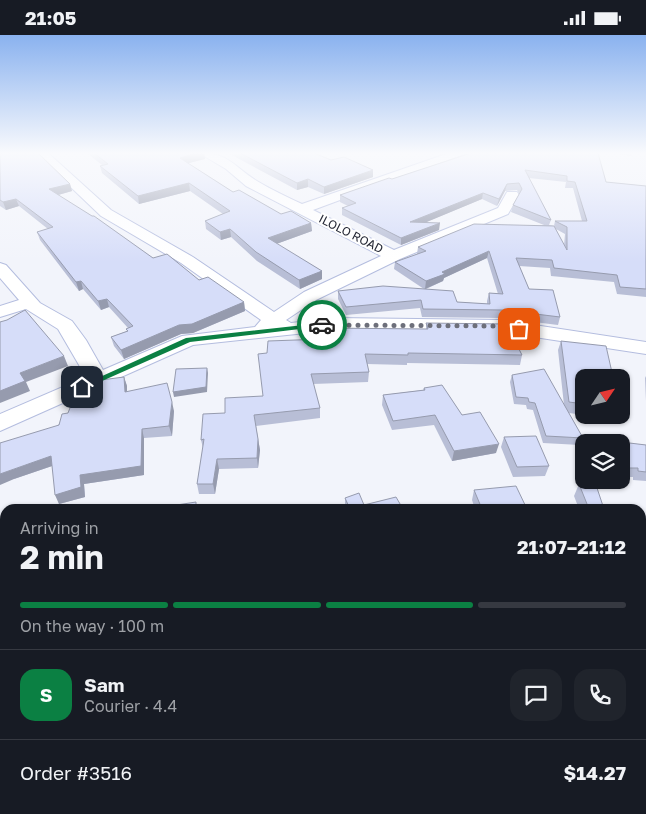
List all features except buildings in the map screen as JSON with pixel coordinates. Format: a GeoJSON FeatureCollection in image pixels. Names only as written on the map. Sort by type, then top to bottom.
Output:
{"type":"FeatureCollection","features":[{"type":"Feature","properties":{"kind":"street"},"geometry":{"type":"LineString","coordinates":[[80,189],[106,213],[187,260],[281,324]]}},
{"type":"Feature","properties":{"kind":"street","name":"ILOLO ROAD"},"geometry":{"type":"LineString","coordinates":[[263,189],[378,250],[394,255]]}},
{"type":"Feature","properties":{"kind":"street"},"geometry":{"type":"LineString","coordinates":[[302,209],[358,189]]}},
{"type":"Feature","properties":{"kind":"street"},"geometry":{"type":"LineString","coordinates":[[281,324],[310,297],[394,255],[502,211],[512,195]]}},
{"type":"Feature","properties":{"kind":"street"},"geometry":{"type":"LineString","coordinates":[[0,268],[34,307],[65,325],[76,340],[98,380]]}},
{"type":"Feature","properties":{"kind":"street"},"geometry":{"type":"LineString","coordinates":[[0,312],[30,302]]}},
{"type":"Feature","properties":{"kind":"street"},"geometry":{"type":"LineString","coordinates":[[0,423],[189,340],[252,333],[281,324],[501,326],[646,348]]}},
{"type":"Feature","properties":{"kind":"way so far"},"geometry":{"type":"LineString","coordinates":[[322,325],[501,326],[519,329]]}},
{"type":"Feature","properties":{"kind":"route"},"geometry":{"type":"LineString","coordinates":[[82,387],[189,340],[322,325]]}}]}
